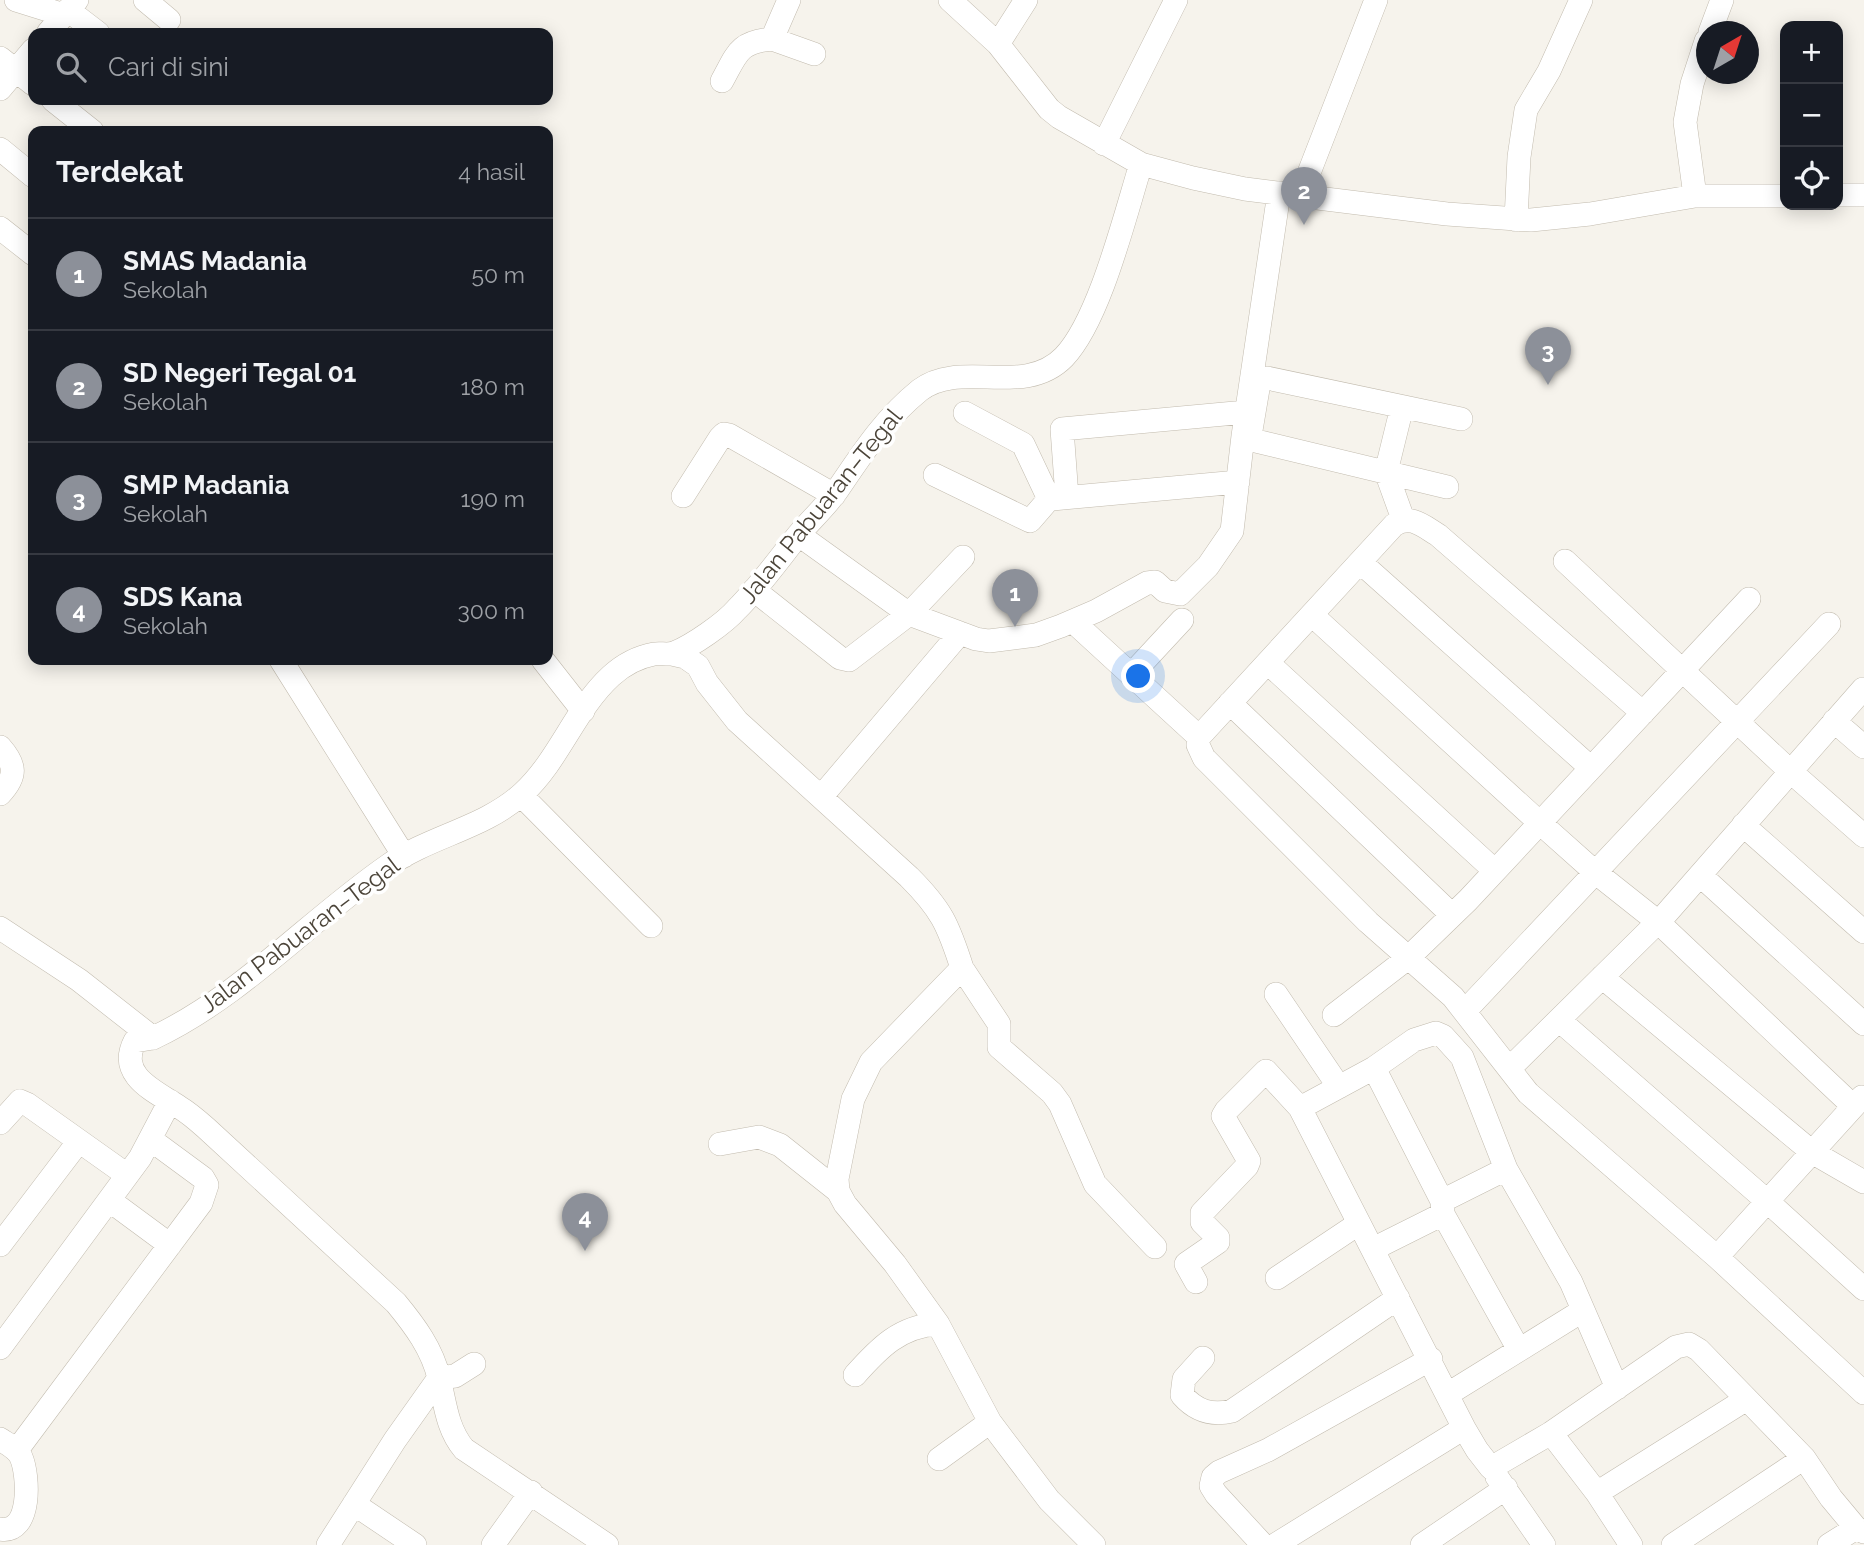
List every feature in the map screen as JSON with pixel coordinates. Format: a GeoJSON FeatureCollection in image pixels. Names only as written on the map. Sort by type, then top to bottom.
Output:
{"type":"FeatureCollection","features":[{"type":"Feature","properties":{"kind":"street"},"geometry":{"type":"LineString","coordinates":[[16,0],[70,8],[92,28]]}},
{"type":"Feature","properties":{"kind":"street"},"geometry":{"type":"LineString","coordinates":[[145,0],[169,20]]}},
{"type":"Feature","properties":{"kind":"street"},"geometry":{"type":"LineString","coordinates":[[772,38],[789,0]]}},
{"type":"Feature","properties":{"kind":"street"},"geometry":{"type":"LineString","coordinates":[[950,0],[998,44],[1049,109],[1141,164],[1203,180],[1289,194],[1516,220],[1590,214],[1695,196],[1780,196]]}},
{"type":"Feature","properties":{"kind":"street"},"geometry":{"type":"LineString","coordinates":[[998,44],[1026,0]]}},
{"type":"Feature","properties":{"kind":"street"},"geometry":{"type":"LineString","coordinates":[[1104,144],[1176,0]]}},
{"type":"Feature","properties":{"kind":"street"},"geometry":{"type":"LineString","coordinates":[[799,534],[909,614],[989,641],[1035,635],[1096,611],[1147,583],[1155,582],[1165,591],[1180,594],[1209,566],[1232,531],[1246,412],[1289,194],[1376,0]]}},
{"type":"Feature","properties":{"kind":"street"},"geometry":{"type":"LineString","coordinates":[[1516,220],[1519,157],[1526,110],[1549,71],[1581,0]]}},
{"type":"Feature","properties":{"kind":"street"},"geometry":{"type":"LineString","coordinates":[[1714,21],[1722,0]]}},
{"type":"Feature","properties":{"kind":"street"},"geometry":{"type":"LineString","coordinates":[[52,28],[70,8]]}},
{"type":"Feature","properties":{"kind":"street"},"geometry":{"type":"LineString","coordinates":[[722,81],[735,56],[753,40],[772,38],[814,54]]}},
{"type":"Feature","properties":{"kind":"street"},"geometry":{"type":"LineString","coordinates":[[0,89],[28,56]]}},
{"type":"Feature","properties":{"kind":"street"},"geometry":{"type":"LineString","coordinates":[[1695,196],[1685,122],[1696,72]]}},
{"type":"Feature","properties":{"kind":"street"},"geometry":{"type":"LineString","coordinates":[[59,105],[86,126]]}},
{"type":"Feature","properties":{"kind":"street"},"geometry":{"type":"LineString","coordinates":[[0,149],[28,172]]}},
{"type":"Feature","properties":{"kind":"street","name":"Jalan Pabuaran–Tegal"},"geometry":{"type":"LineString","coordinates":[[170,1101],[142,1083],[134,1072],[130,1051],[135,1041],[153,1038],[219,1000],[356,889],[404,856],[497,812],[521,795],[541,775],[583,710],[610,677],[626,664],[649,655],[672,654],[726,620],[834,495],[870,440],[891,416],[933,380],[947,377],[984,378],[1038,374],[1065,356],[1077,339],[1101,287],[1141,164]]}},
{"type":"Feature","properties":{"kind":"street"},"geometry":{"type":"LineString","coordinates":[[1843,195],[1864,195]]}},
{"type":"Feature","properties":{"kind":"street"},"geometry":{"type":"LineString","coordinates":[[0,228],[28,250]]}},
{"type":"Feature","properties":{"kind":"street"},"geometry":{"type":"LineString","coordinates":[[1447,487],[1252,439],[1250,433],[1259,383],[1263,379],[1273,379],[1461,419]]}},
{"type":"Feature","properties":{"kind":"street"},"geometry":{"type":"LineString","coordinates":[[1402,407],[1386,472],[1403,520]]}},
{"type":"Feature","properties":{"kind":"street"},"geometry":{"type":"LineString","coordinates":[[1058,498],[1062,429],[1246,412]]}},
{"type":"Feature","properties":{"kind":"street"},"geometry":{"type":"LineString","coordinates":[[965,413],[1023,444],[1058,498]]}},
{"type":"Feature","properties":{"kind":"street"},"geometry":{"type":"LineString","coordinates":[[683,496],[724,435],[729,435],[834,495]]}},
{"type":"Feature","properties":{"kind":"street"},"geometry":{"type":"LineString","coordinates":[[935,475],[1030,522],[1058,498],[1238,482]]}},
{"type":"Feature","properties":{"kind":"street"},"geometry":{"type":"LineString","coordinates":[[1643,713],[1438,535],[1413,520],[1403,520],[1394,525],[1199,737],[1198,745],[1204,758],[1368,922],[1453,997],[1528,1093],[1717,1257],[1864,1393]]}},
{"type":"Feature","properties":{"kind":"street"},"geometry":{"type":"LineString","coordinates":[[754,590],[840,658],[849,660],[909,614],[963,557]]}},
{"type":"Feature","properties":{"kind":"street"},"geometry":{"type":"LineString","coordinates":[[1565,561],[1790,771],[1864,836]]}},
{"type":"Feature","properties":{"kind":"street"},"geometry":{"type":"LineString","coordinates":[[1360,562],[1591,768]]}},
{"type":"Feature","properties":{"kind":"street"},"geometry":{"type":"LineString","coordinates":[[1334,1015],[1408,958],[1452,915],[1749,599]]}},
{"type":"Feature","properties":{"kind":"street"},"geometry":{"type":"LineString","coordinates":[[1312,615],[1595,872],[1658,922],[1859,1100],[1717,1257]]}},
{"type":"Feature","properties":{"kind":"street"},"geometry":{"type":"LineString","coordinates":[[1132,675],[1182,620]]}},
{"type":"Feature","properties":{"kind":"street"},"geometry":{"type":"LineString","coordinates":[[1465,1011],[1829,624]]}},
{"type":"Feature","properties":{"kind":"street"},"geometry":{"type":"LineString","coordinates":[[1078,626],[1199,737]]}},
{"type":"Feature","properties":{"kind":"street"},"geometry":{"type":"LineString","coordinates":[[821,797],[960,633]]}},
{"type":"Feature","properties":{"kind":"street"},"geometry":{"type":"LineString","coordinates":[[672,654],[685,657],[698,666],[707,683],[737,721],[933,901],[952,936],[962,968],[999,1024],[999,1047],[1052,1093],[1067,1116],[1081,1156],[1101,1193],[1155,1247]]}},
{"type":"Feature","properties":{"kind":"street"},"geometry":{"type":"LineString","coordinates":[[1268,663],[1494,870]]}},
{"type":"Feature","properties":{"kind":"street"},"geometry":{"type":"LineString","coordinates":[[284,665],[404,856]]}},
{"type":"Feature","properties":{"kind":"street"},"geometry":{"type":"LineString","coordinates":[[547,665],[583,710]]}},
{"type":"Feature","properties":{"kind":"street"},"geometry":{"type":"LineString","coordinates":[[1510,1068],[1658,922],[1863,689]]}},
{"type":"Feature","properties":{"kind":"street"},"geometry":{"type":"LineString","coordinates":[[1230,703],[1452,915]]}},
{"type":"Feature","properties":{"kind":"street"},"geometry":{"type":"LineString","coordinates":[[1834,721],[1864,747]]}},
{"type":"Feature","properties":{"kind":"street"},"geometry":{"type":"LineString","coordinates":[[0,747],[8,756],[14,772],[11,782],[0,794]]}},
{"type":"Feature","properties":{"kind":"street"},"geometry":{"type":"LineString","coordinates":[[521,795],[651,926]]}},
{"type":"Feature","properties":{"kind":"street"},"geometry":{"type":"LineString","coordinates":[[1743,825],[1864,932]]}},
{"type":"Feature","properties":{"kind":"street"},"geometry":{"type":"LineString","coordinates":[[1700,875],[1864,1024]]}},
{"type":"Feature","properties":{"kind":"street"},"geometry":{"type":"LineString","coordinates":[[0,928],[79,980],[153,1038]]}},
{"type":"Feature","properties":{"kind":"street"},"geometry":{"type":"LineString","coordinates":[[962,968],[871,1062],[860,1081],[844,1139],[837,1180],[838,1191],[845,1204],[895,1264],[938,1324],[990,1422],[1049,1500],[1094,1545]]}},
{"type":"Feature","properties":{"kind":"street"},"geometry":{"type":"LineString","coordinates":[[1602,977],[1812,1152],[1864,1182]]}},
{"type":"Feature","properties":{"kind":"street"},"geometry":{"type":"LineString","coordinates":[[1276,994],[1339,1087]]}},
{"type":"Feature","properties":{"kind":"street"},"geometry":{"type":"LineString","coordinates":[[1559,1020],[1864,1289]]}},
{"type":"Feature","properties":{"kind":"street"},"geometry":{"type":"LineString","coordinates":[[1300,1108],[1374,1068],[1413,1040],[1436,1033],[1443,1036],[1462,1057],[1506,1169],[1571,1282],[1617,1388]]}},
{"type":"Feature","properties":{"kind":"street"},"geometry":{"type":"LineString","coordinates":[[1374,1068],[1443,1208],[1519,1350]]}},
{"type":"Feature","properties":{"kind":"street"},"geometry":{"type":"LineString","coordinates":[[1196,1282],[1186,1264],[1218,1242],[1202,1222],[1202,1213],[1249,1161],[1223,1116],[1266,1071],[1300,1108],[1431,1359],[1464,1429],[1544,1545]]}},
{"type":"Feature","properties":{"kind":"street"},"geometry":{"type":"LineString","coordinates":[[0,1123],[20,1101],[127,1175]]}},
{"type":"Feature","properties":{"kind":"street"},"geometry":{"type":"LineString","coordinates":[[0,1348],[127,1175],[170,1101],[206,1128],[396,1303],[419,1331],[428,1348],[457,1441],[464,1449],[607,1545]]}},
{"type":"Feature","properties":{"kind":"street"},"geometry":{"type":"LineString","coordinates":[[720,1144],[759,1137],[780,1145],[838,1191]]}},
{"type":"Feature","properties":{"kind":"street"},"geometry":{"type":"LineString","coordinates":[[0,1529],[14,1527],[23,1516],[26,1499],[26,1477],[22,1458],[8,1444],[201,1203],[207,1185],[203,1178],[149,1139]]}},
{"type":"Feature","properties":{"kind":"street"},"geometry":{"type":"LineString","coordinates":[[0,1245],[79,1141]]}},
{"type":"Feature","properties":{"kind":"street"},"geometry":{"type":"LineString","coordinates":[[1373,1249],[1506,1169]]}},
{"type":"Feature","properties":{"kind":"street"},"geometry":{"type":"LineString","coordinates":[[109,1200],[170,1245]]}},
{"type":"Feature","properties":{"kind":"street"},"geometry":{"type":"LineString","coordinates":[[1277,1278],[1359,1224]]}},
{"type":"Feature","properties":{"kind":"street"},"geometry":{"type":"LineString","coordinates":[[1203,1358],[1184,1378],[1182,1395],[1194,1407],[1209,1414],[1232,1411],[1398,1298]]}},
{"type":"Feature","properties":{"kind":"street"},"geometry":{"type":"LineString","coordinates":[[1448,1394],[1582,1311]]}},
{"type":"Feature","properties":{"kind":"street"},"geometry":{"type":"LineString","coordinates":[[856,1375],[882,1347],[901,1334],[918,1325],[938,1324]]}},
{"type":"Feature","properties":{"kind":"street"},"geometry":{"type":"LineString","coordinates":[[1492,1468],[1551,1433],[1676,1347],[1689,1344],[1699,1350],[1804,1458],[1831,1499],[1860,1530],[1829,1545]]}},
{"type":"Feature","properties":{"kind":"street"},"geometry":{"type":"LineString","coordinates":[[1263,1545],[1216,1494],[1211,1486],[1213,1477],[1268,1450],[1431,1359]]}},
{"type":"Feature","properties":{"kind":"street"},"geometry":{"type":"LineString","coordinates":[[328,1545],[395,1440],[439,1378],[456,1376],[474,1364]]}},
{"type":"Feature","properties":{"kind":"street"},"geometry":{"type":"LineString","coordinates":[[1597,1493],[1745,1399]]}},
{"type":"Feature","properties":{"kind":"street"},"geometry":{"type":"LineString","coordinates":[[939,1459],[990,1422]]}},
{"type":"Feature","properties":{"kind":"street"},"geometry":{"type":"LineString","coordinates":[[1275,1545],[1464,1429]]}},
{"type":"Feature","properties":{"kind":"street"},"geometry":{"type":"LineString","coordinates":[[1551,1433],[1597,1493],[1631,1545]]}},
{"type":"Feature","properties":{"kind":"street"},"geometry":{"type":"LineString","coordinates":[[1673,1545],[1804,1458]]}},
{"type":"Feature","properties":{"kind":"street"},"geometry":{"type":"LineString","coordinates":[[1422,1545],[1506,1488]]}},
{"type":"Feature","properties":{"kind":"street"},"geometry":{"type":"LineString","coordinates":[[493,1545],[531,1492]]}},
{"type":"Feature","properties":{"kind":"street"},"geometry":{"type":"LineString","coordinates":[[354,1504],[415,1545]]}},
{"type":"Feature","properties":{"kind":"place","name":"SD Negeri Tegal 01"},"geometry":{"type":"Point","coordinates":[1304,225]}},
{"type":"Feature","properties":{"kind":"place","name":"SMP Madania"},"geometry":{"type":"Point","coordinates":[1548,385]}},
{"type":"Feature","properties":{"kind":"place","name":"SMAS Madania"},"geometry":{"type":"Point","coordinates":[1015,627]}},
{"type":"Feature","properties":{"kind":"place","name":"SDS Kana"},"geometry":{"type":"Point","coordinates":[585,1251]}}]}
